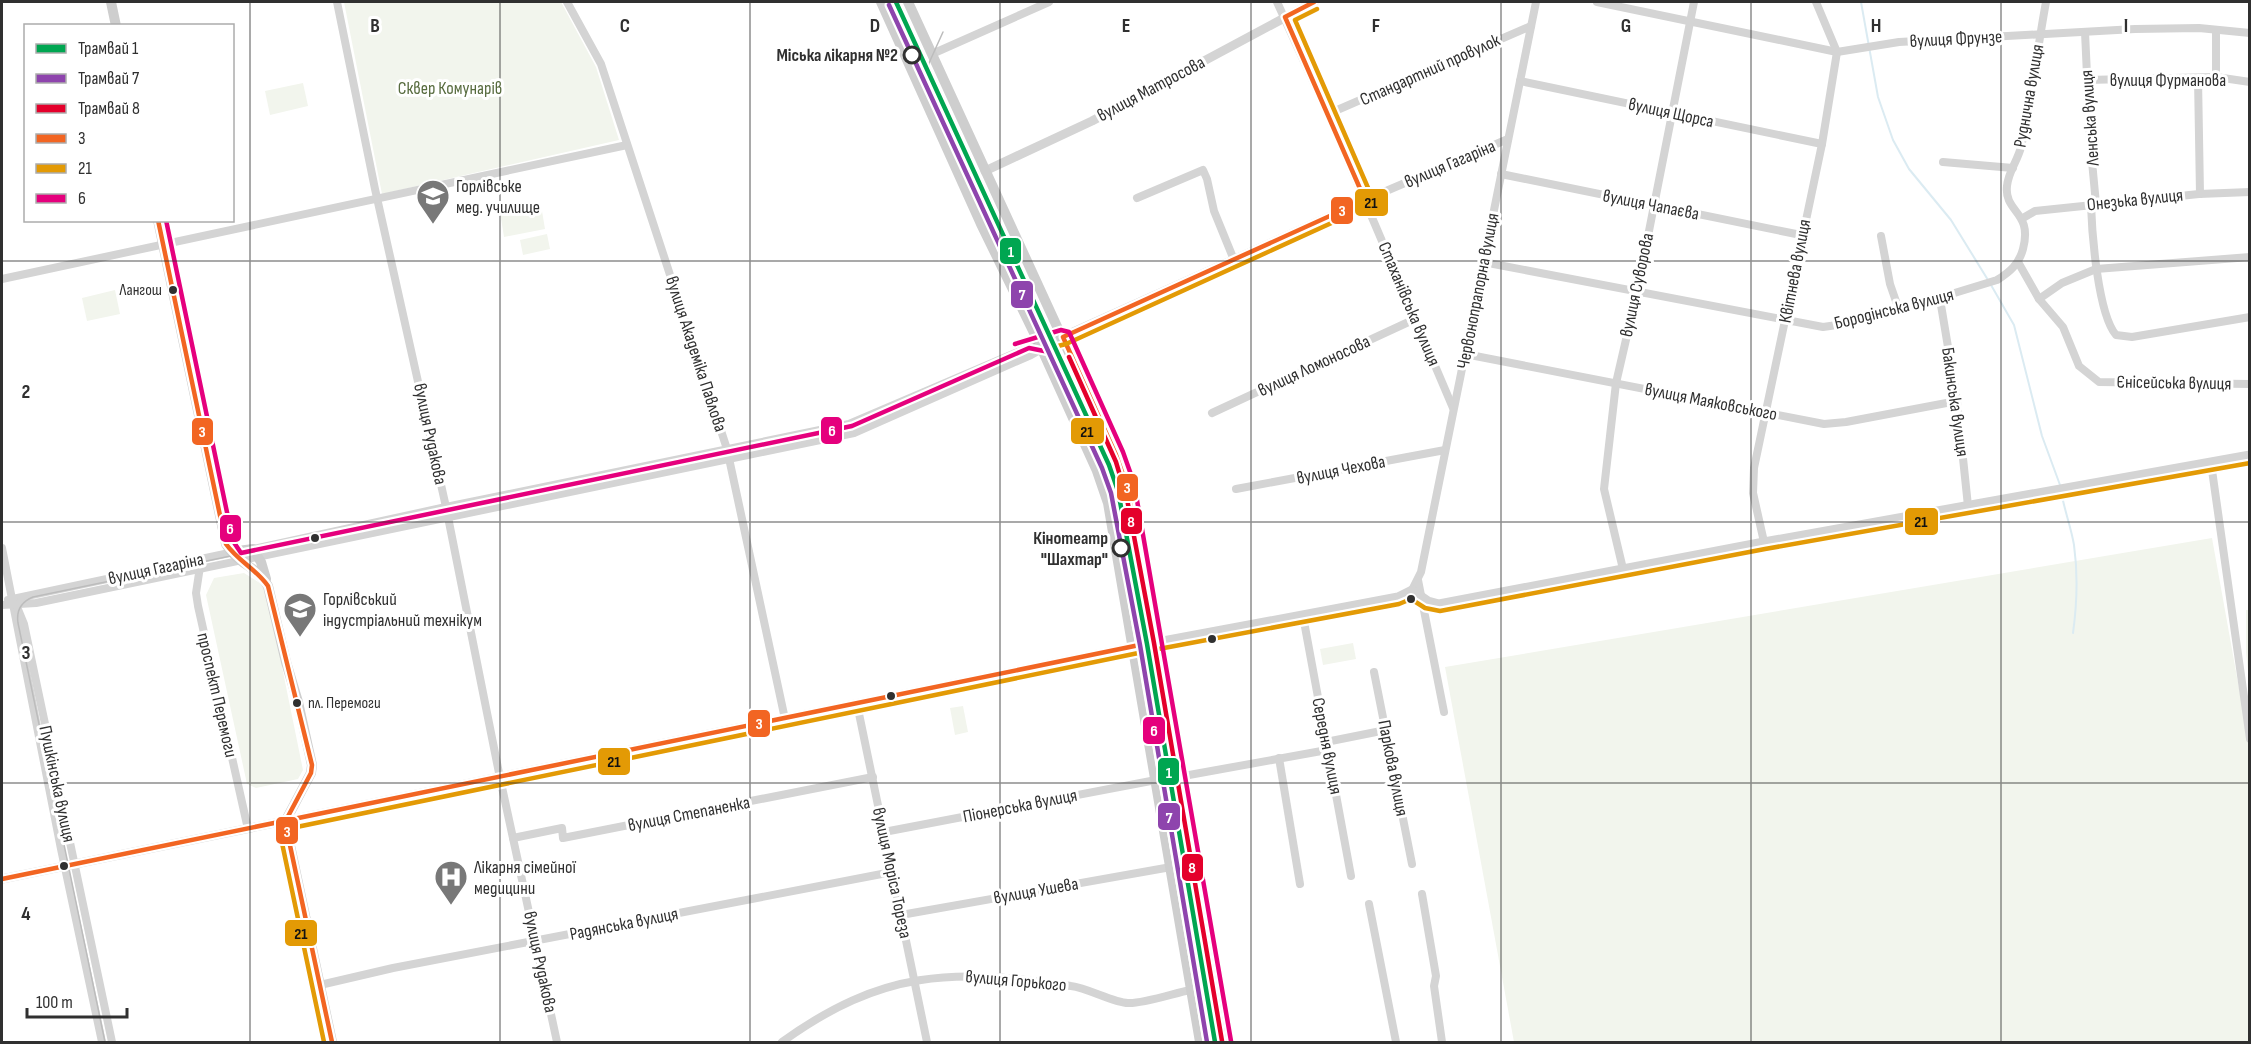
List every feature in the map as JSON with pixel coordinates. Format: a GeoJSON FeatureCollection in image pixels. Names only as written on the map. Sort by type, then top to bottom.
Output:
{"type":"FeatureCollection","features":[{"type":"Feature","properties":{"kind":"main road"},"geometry":{"type":"LineString","coordinates":[[111,2],[116,24]]}},
{"type":"Feature","properties":{"kind":"main road"},"geometry":{"type":"LineString","coordinates":[[881,2],[1039,351],[1097,471],[1108,503],[1200,1042]]}},
{"type":"Feature","properties":{"kind":"main road"},"geometry":{"type":"LineString","coordinates":[[908,2],[1063,337],[1116,455],[1127,486],[1224,1042]]}},
{"type":"Feature","properties":{"kind":"main road"},"geometry":{"type":"LineString","coordinates":[[158,222],[234,552],[259,573],[268,586]]}},
{"type":"Feature","properties":{"kind":"main road","name":"вулиця Гагаріна"},"geometry":{"type":"LineString","coordinates":[[234,552],[255,553]]}},
{"type":"Feature","properties":{"kind":"main road"},"geometry":{"type":"LineString","coordinates":[[255,553],[268,586],[312,765],[309,781],[285,822],[332,1042]]}},
{"type":"Feature","properties":{"kind":"street","name":"вулиця Рудакова"},"geometry":{"type":"LineString","coordinates":[[337,2],[446,507],[500,778],[557,1042]]}},
{"type":"Feature","properties":{"kind":"street","name":"вулиця Академіка Павлова"},"geometry":{"type":"LineString","coordinates":[[567,2],[601,64],[727,449],[785,719]]}},
{"type":"Feature","properties":{"kind":"street"},"geometry":{"type":"LineString","coordinates":[[932,54],[1049,2]]}},
{"type":"Feature","properties":{"kind":"street","name":"Стаханівська вулиця"},"geometry":{"type":"LineString","coordinates":[[1278,2],[1454,410]]}},
{"type":"Feature","properties":{"kind":"street","name":"вулиця Матросова"},"geometry":{"type":"LineString","coordinates":[[985,171],[1092,121],[1314,2]]}},
{"type":"Feature","properties":{"kind":"street","name":"Червонопрапорна вулиця"},"geometry":{"type":"LineString","coordinates":[[1412,590],[1418,580],[1454,410],[1536,2]]}},
{"type":"Feature","properties":{"kind":"street","name":"вулиця Фрунзе"},"geometry":{"type":"LineString","coordinates":[[1597,2],[1837,52],[1899,42],[2146,29],[2250,33]]}},
{"type":"Feature","properties":{"kind":"street","name":"вулиця Суворова"},"geometry":{"type":"LineString","coordinates":[[1623,569],[1604,489],[1616,383],[1637,292],[1694,2]]}},
{"type":"Feature","properties":{"kind":"street"},"geometry":{"type":"LineString","coordinates":[[1816,2],[1837,52]]}},
{"type":"Feature","properties":{"kind":"street","name":"Руднична вулиця"},"geometry":{"type":"LineString","coordinates":[[2023,218],[2008,198],[2008,180],[2021,147],[2046,2]]}},
{"type":"Feature","properties":{"kind":"street","name":"Стандартний провулок"},"geometry":{"type":"LineString","coordinates":[[1328,114],[1531,26]]}},
{"type":"Feature","properties":{"kind":"street"},"geometry":{"type":"LineString","coordinates":[[2216,30],[2216,77]]}},
{"type":"Feature","properties":{"kind":"street","name":"Ленська вулиця"},"geometry":{"type":"LineString","coordinates":[[2085,32],[2096,269],[2107,318],[2116,335],[2132,337],[2250,317]]}},
{"type":"Feature","properties":{"kind":"street","name":"Квітнева вулиця"},"geometry":{"type":"LineString","coordinates":[[1764,542],[1752,480],[1822,144],[1837,52]]}},
{"type":"Feature","properties":{"kind":"street","name":"вулиця Фурманова"},"geometry":{"type":"LineString","coordinates":[[2086,80],[2216,77],[2250,82]]}},
{"type":"Feature","properties":{"kind":"street"},"geometry":{"type":"LineString","coordinates":[[2198,78],[2200,194]]}},
{"type":"Feature","properties":{"kind":"street","name":"вулиця Щорса"},"geometry":{"type":"LineString","coordinates":[[1520,81],[1822,144]]}},
{"type":"Feature","properties":{"kind":"street","name":"вулиця Гагаріна"},"geometry":{"type":"LineString","coordinates":[[255,553],[448,518],[861,431],[1365,200],[1508,139]]}},
{"type":"Feature","properties":{"kind":"street"},"geometry":{"type":"LineString","coordinates":[[2,279],[627,145]]}},
{"type":"Feature","properties":{"kind":"street"},"geometry":{"type":"LineString","coordinates":[[1943,162],[2013,168]]}},
{"type":"Feature","properties":{"kind":"street"},"geometry":{"type":"LineString","coordinates":[[1137,198],[1203,170],[1208,179],[1214,211],[1234,260]]}},
{"type":"Feature","properties":{"kind":"street","name":"вулиця Чапаєва"},"geometry":{"type":"LineString","coordinates":[[1501,174],[1802,235]]}},
{"type":"Feature","properties":{"kind":"street","name":"Онезька вулиця"},"geometry":{"type":"LineString","coordinates":[[2023,218],[2035,211],[2200,194],[2250,192]]}},
{"type":"Feature","properties":{"kind":"street"},"geometry":{"type":"LineString","coordinates":[[2023,218],[2025,238],[2018,262],[2039,299],[2062,283],[2096,269],[2250,257]]}},
{"type":"Feature","properties":{"kind":"street"},"geometry":{"type":"LineString","coordinates":[[1881,236],[1890,284],[1899,310]]}},
{"type":"Feature","properties":{"kind":"street","name":"Бородінська вулиця"},"geometry":{"type":"LineString","coordinates":[[1483,262],[1823,327],[1851,323],[1985,285],[2011,271],[2018,262]]}},
{"type":"Feature","properties":{"kind":"street","name":"Бакинська вулиця"},"geometry":{"type":"LineString","coordinates":[[1940,298],[1957,401],[1968,506]]}},
{"type":"Feature","properties":{"kind":"street","name":"Єнісейська вулиця"},"geometry":{"type":"LineString","coordinates":[[2039,299],[2063,327],[2079,366],[2098,382],[2250,384]]}},
{"type":"Feature","properties":{"kind":"street","name":"вулиця Ломоносова"},"geometry":{"type":"LineString","coordinates":[[1212,413],[1415,319]]}},
{"type":"Feature","properties":{"kind":"street","name":"вулиця Гагаріна"},"geometry":{"type":"LineString","coordinates":[[255,553],[446,507],[858,422],[1039,351]]}},
{"type":"Feature","properties":{"kind":"street","name":"вулиця Маяковського"},"geometry":{"type":"LineString","coordinates":[[1465,354],[1824,423],[1836,423],[1957,401]]}},
{"type":"Feature","properties":{"kind":"street"},"geometry":{"type":"LineString","coordinates":[[1442,381],[1452,388],[1459,383]]}},
{"type":"Feature","properties":{"kind":"street","name":"вулиця Чехова"},"geometry":{"type":"LineString","coordinates":[[1236,489],[1445,450]]}},
{"type":"Feature","properties":{"kind":"street"},"geometry":{"type":"LineString","coordinates":[[2,879],[1154,642],[1398,597],[1412,590],[1428,601],[1439,604],[1764,542],[2250,455]]}},
{"type":"Feature","properties":{"kind":"street"},"geometry":{"type":"LineString","coordinates":[[2211,463],[2250,739]]}},
{"type":"Feature","properties":{"kind":"street","name":"Пушкінська вулиця"},"geometry":{"type":"LineString","coordinates":[[2,548],[69,865],[112,1042]]}},
{"type":"Feature","properties":{"kind":"street","name":"вулиця Гагаріна"},"geometry":{"type":"LineString","coordinates":[[14,603],[234,552]]}},
{"type":"Feature","properties":{"kind":"street","name":"вулиця Гагаріна"},"geometry":{"type":"LineString","coordinates":[[2,604],[36,603],[199,569],[234,552]]}},
{"type":"Feature","properties":{"kind":"street","name":"проспект Перемоги"},"geometry":{"type":"LineString","coordinates":[[201,560],[196,593],[198,606],[248,830]]}},
{"type":"Feature","properties":{"kind":"street","name":"Червонопрапорна вулиця"},"geometry":{"type":"LineString","coordinates":[[1418,580],[1444,712]]}},
{"type":"Feature","properties":{"kind":"street","name":"Пушкінська вулиця"},"geometry":{"type":"LineString","coordinates":[[14,603],[24,624],[102,1042]]}},
{"type":"Feature","properties":{"kind":"street"},"geometry":{"type":"LineString","coordinates":[[24,624],[26,614],[36,603]]}},
{"type":"Feature","properties":{"kind":"street","name":"Середня вулиця"},"geometry":{"type":"LineString","coordinates":[[1303,616],[1351,876]]}},
{"type":"Feature","properties":{"kind":"street","name":"Паркова вулиця"},"geometry":{"type":"LineString","coordinates":[[1374,672],[1412,864]]}},
{"type":"Feature","properties":{"kind":"street","name":"вулиця Моріса Тореза"},"geometry":{"type":"LineString","coordinates":[[858,704],[927,1042]]}},
{"type":"Feature","properties":{"kind":"street"},"geometry":{"type":"LineString","coordinates":[[1178,777],[1279,758],[1386,730]]}},
{"type":"Feature","properties":{"kind":"street"},"geometry":{"type":"LineString","coordinates":[[1279,758],[1300,884]]}},
{"type":"Feature","properties":{"kind":"street","name":"вулиця Степаненка"},"geometry":{"type":"LineString","coordinates":[[513,838],[562,828],[563,838],[873,777]]}},
{"type":"Feature","properties":{"kind":"street","name":"Піонерська вулиця"},"geometry":{"type":"LineString","coordinates":[[884,832],[1156,780]]}},
{"type":"Feature","properties":{"kind":"street","name":"вулиця Ушева"},"geometry":{"type":"LineString","coordinates":[[901,915],[1171,867]]}},
{"type":"Feature","properties":{"kind":"street","name":"Радянська вулиця"},"geometry":{"type":"LineString","coordinates":[[320,985],[393,968],[892,872]]}},
{"type":"Feature","properties":{"kind":"street"},"geometry":{"type":"LineString","coordinates":[[1422,894],[1436,976],[1434,986],[1442,1042]]}},
{"type":"Feature","properties":{"kind":"street"},"geometry":{"type":"LineString","coordinates":[[1369,904],[1396,1042]]}},
{"type":"Feature","properties":{"kind":"street","name":"вулиця Горького"},"geometry":{"type":"LineString","coordinates":[[782,1042],[851,999],[914,980],[970,975],[1005,977],[1081,987],[1127,1003],[1190,990]]}},
{"type":"Feature","properties":{"kind":"green space","name":"Сквер Комунарів"},"geometry":{"type":"Polygon","coordinates":[[[344,2],[561,2],[596,67],[619,140],[382,194],[344,2]]]}},
{"type":"Feature","properties":{"kind":"green space"},"geometry":{"type":"Polygon","coordinates":[[[303,83],[308,106],[270,115],[265,91],[303,83]]]}},
{"type":"Feature","properties":{"kind":"green space"},"geometry":{"type":"Polygon","coordinates":[[[541,205],[545,229],[504,237],[500,212],[541,205]]]}},
{"type":"Feature","properties":{"kind":"green space"},"geometry":{"type":"Polygon","coordinates":[[[547,234],[550,249],[523,255],[520,240],[547,234]]]}},
{"type":"Feature","properties":{"kind":"green space"},"geometry":{"type":"Polygon","coordinates":[[[115,290],[120,314],[87,321],[82,298],[115,290]]]}},
{"type":"Feature","properties":{"kind":"green space"},"geometry":{"type":"Polygon","coordinates":[[[2212,538],[2249,744],[2249,1042],[1514,1042],[1445,667],[2212,538]]]}},
{"type":"Feature","properties":{"kind":"green space"},"geometry":{"type":"Polygon","coordinates":[[[244,573],[263,585],[283,664],[303,770],[298,779],[256,788],[247,784],[206,595],[214,578],[244,573]]]}},
{"type":"Feature","properties":{"kind":"green space"},"geometry":{"type":"Polygon","coordinates":[[[2246,610],[2249,610],[2249,682],[2246,652],[2246,610]]]}},
{"type":"Feature","properties":{"kind":"green space"},"geometry":{"type":"Polygon","coordinates":[[[1353,643],[1356,659],[1323,665],[1320,649],[1353,643]]]}},
{"type":"Feature","properties":{"kind":"green space"},"geometry":{"type":"Polygon","coordinates":[[[963,706],[968,732],[955,735],[950,708],[963,706]]]}},
{"type":"Feature","properties":{"kind":"waterway"},"geometry":{"type":"LineString","coordinates":[[1861,2],[1878,97],[1893,140],[1909,169],[1951,220],[1988,280]]}},
{"type":"Feature","properties":{"kind":"waterway"},"geometry":{"type":"LineString","coordinates":[[1991,285],[2014,325],[2042,436],[2060,485]]}},
{"type":"Feature","properties":{"kind":"waterway"},"geometry":{"type":"LineString","coordinates":[[2061,491],[2073,538],[2075,556],[2076,589],[2073,633]]}},
{"type":"Feature","properties":{"kind":"tram line","name":"1"},"geometry":{"type":"LineString","coordinates":[[896,2],[1109,465],[1118,491],[1147,644],[1215,1042]]}},
{"type":"Feature","properties":{"kind":"tram line","name":"7"},"geometry":{"type":"LineString","coordinates":[[889,5],[1102,468],[1111,493],[1140,645],[1207,1042]]}},
{"type":"Feature","properties":{"kind":"tram line"},"geometry":{"type":"LineString","coordinates":[[930,77],[929,63],[943,32]]}},
{"type":"Feature","properties":{"kind":"tram line"},"geometry":{"type":"LineString","coordinates":[[1030,349],[1037,340],[1039,326]]}},
{"type":"Feature","properties":{"kind":"tram line"},"geometry":{"type":"LineString","coordinates":[[105,1042],[18,623],[19,610],[25,601],[33,597],[848,428],[1030,349],[1048,349],[1062,360]]}},
{"type":"Feature","properties":{"kind":"tram line","name":"8"},"geometry":{"type":"LineString","coordinates":[[1069,357],[1116,462],[1127,499],[1222,1041]]}},
{"type":"Feature","properties":{"kind":"transit line","name":"3"},"geometry":{"type":"LineString","coordinates":[[2,879],[1154,642],[1127,486],[1116,455],[1063,337],[1365,200],[1285,17],[1314,2]]}},
{"type":"Feature","properties":{"kind":"transit line","name":"21"},"geometry":{"type":"LineString","coordinates":[[1141,646],[1115,501],[1104,468],[1050,348],[1066,344],[1371,205],[1372,197],[1295,20],[1317,9]]}},
{"type":"Feature","properties":{"kind":"transit line","name":"3"},"geometry":{"type":"LineString","coordinates":[[158,222],[226,544],[268,586],[312,765],[311,773],[285,822],[332,1042]]}},
{"type":"Feature","properties":{"kind":"transit line","name":"6"},"geometry":{"type":"LineString","coordinates":[[166,222],[233,541],[241,553],[852,426],[1029,348],[1049,352],[1104,468],[1115,501],[1207,1041]]}},
{"type":"Feature","properties":{"kind":"transit line","name":"6"},"geometry":{"type":"LineString","coordinates":[[1015,344],[1061,330],[1069,332],[1123,452],[1134,483],[1231,1041]]}},
{"type":"Feature","properties":{"kind":"transit line","name":"21"},"geometry":{"type":"LineString","coordinates":[[287,829],[1148,651],[1399,604],[1411,599],[1425,608],[1440,611],[1765,549],[2250,463]]}},
{"type":"Feature","properties":{"kind":"transit line","name":"21"},"geometry":{"type":"LineString","coordinates":[[278,824],[324,1042]]}},
{"type":"Feature","properties":{"kind":"place","name":"Міська лікарня №2"},"geometry":{"type":"Point","coordinates":[912,55]}},
{"type":"Feature","properties":{"kind":"place","name":"Горлівське мед. училище"},"geometry":{"type":"Point","coordinates":[433,225]}},
{"type":"Feature","properties":{"kind":"place","name":"Лангош"},"geometry":{"type":"Point","coordinates":[173,290]}},
{"type":"Feature","properties":{"kind":"place","name":"Кінотеатр \"Шахтар\""},"geometry":{"type":"Point","coordinates":[1121,548]}},
{"type":"Feature","properties":{"kind":"place","name":"Горлівський індустріальний технікум"},"geometry":{"type":"Point","coordinates":[300,638]}},
{"type":"Feature","properties":{"kind":"place","name":"пл. Перемоги"},"geometry":{"type":"Point","coordinates":[297,703]}},
{"type":"Feature","properties":{"kind":"place","name":"Лікарня сімейної медицини"},"geometry":{"type":"Point","coordinates":[451,906]}}]}
